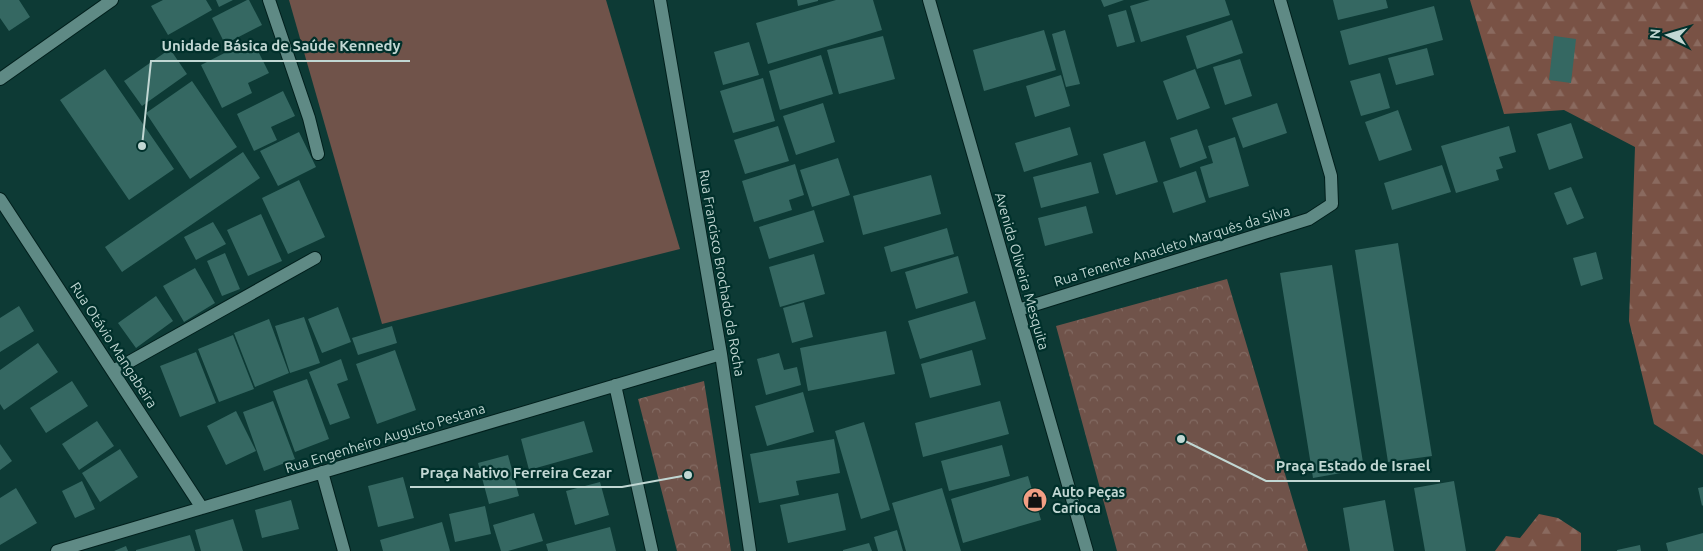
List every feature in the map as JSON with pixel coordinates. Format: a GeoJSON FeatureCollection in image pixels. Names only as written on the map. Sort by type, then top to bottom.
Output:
{"type":"FeatureCollection","features":[{"type":"Feature","properties":{"kind":"street"},"geometry":{"type":"LineString","coordinates":[[0,79],[112,0]]}},
{"type":"Feature","properties":{"kind":"street"},"geometry":{"type":"LineString","coordinates":[[269,0],[309,118],[318,154]]}},
{"type":"Feature","properties":{"kind":"street","name":"Rua Francisco Brochado da Rocha"},"geometry":{"type":"LineString","coordinates":[[660,0],[721,354],[750,551]]}},
{"type":"Feature","properties":{"kind":"street","name":"Avenida Oliveira Mesquita"},"geometry":{"type":"LineString","coordinates":[[929,0],[1087,551]]}},
{"type":"Feature","properties":{"kind":"street","name":"Rua Tenente Anacleto Marquês da Silva"},"geometry":{"type":"LineString","coordinates":[[1018,310],[1309,219],[1332,204],[1331,176],[1280,0]]}},
{"type":"Feature","properties":{"kind":"street","name":"Rua Otávio Mangabeira"},"geometry":{"type":"LineString","coordinates":[[0,199],[202,508]]}},
{"type":"Feature","properties":{"kind":"street"},"geometry":{"type":"LineString","coordinates":[[113,371],[315,258]]}},
{"type":"Feature","properties":{"kind":"street","name":"Rua Engenheiro Augusto Pestana"},"geometry":{"type":"LineString","coordinates":[[57,551],[721,354]]}},
{"type":"Feature","properties":{"kind":"street"},"geometry":{"type":"LineString","coordinates":[[615,386],[652,551]]}},
{"type":"Feature","properties":{"kind":"street"},"geometry":{"type":"LineString","coordinates":[[322,472],[344,551]]}},
{"type":"Feature","properties":{"kind":"green space"},"geometry":{"type":"Polygon","coordinates":[[[289,0],[606,0],[680,249],[382,324],[289,0]]]}},
{"type":"Feature","properties":{"kind":"green space"},"geometry":{"type":"Polygon","coordinates":[[[1470,0],[1703,0],[1703,455],[1654,424],[1629,321],[1635,147],[1564,110],[1504,114],[1470,0]]]}},
{"type":"Feature","properties":{"kind":"green space"},"geometry":{"type":"Polygon","coordinates":[[[1227,279],[1308,551],[1117,551],[1056,326],[1227,279]]]}},
{"type":"Feature","properties":{"kind":"green space"},"geometry":{"type":"Polygon","coordinates":[[[704,381],[731,551],[677,551],[638,399],[704,381]]]}},
{"type":"Feature","properties":{"kind":"green space"},"geometry":{"type":"Polygon","coordinates":[[[1539,514],[1558,518],[1581,533],[1581,551],[1495,551],[1506,536],[1520,538],[1539,514]]]}},
{"type":"Feature","properties":{"kind":"building"},"geometry":{"type":"Polygon","coordinates":[[[0,0],[19,0],[30,17],[9,31],[0,18],[0,0]]]}},
{"type":"Feature","properties":{"kind":"building"},"geometry":{"type":"Polygon","coordinates":[[[163,0],[206,0],[212,10],[168,35],[151,6],[163,0]]]}},
{"type":"Feature","properties":{"kind":"building"},"geometry":{"type":"Polygon","coordinates":[[[216,0],[233,0],[219,7],[216,0]]]}},
{"type":"Feature","properties":{"kind":"building"},"geometry":{"type":"Polygon","coordinates":[[[249,0],[262,25],[225,44],[212,18],[249,0]]]}},
{"type":"Feature","properties":{"kind":"building"},"geometry":{"type":"Polygon","coordinates":[[[797,0],[818,0],[818,1],[798,6],[797,0]]]}},
{"type":"Feature","properties":{"kind":"building"},"geometry":{"type":"Polygon","coordinates":[[[836,0],[873,0],[882,30],[768,64],[756,23],[836,0]]]}},
{"type":"Feature","properties":{"kind":"building"},"geometry":{"type":"Polygon","coordinates":[[[1101,0],[1124,0],[1104,7],[1101,0]]]}},
{"type":"Feature","properties":{"kind":"building"},"geometry":{"type":"Polygon","coordinates":[[[1150,0],[1225,0],[1230,15],[1141,42],[1130,6],[1150,0]]]}},
{"type":"Feature","properties":{"kind":"building"},"geometry":{"type":"Polygon","coordinates":[[[1333,0],[1386,0],[1388,8],[1338,20],[1333,0]]]}},
{"type":"Feature","properties":{"kind":"building"},"geometry":{"type":"Polygon","coordinates":[[[1434,6],[1443,40],[1349,65],[1340,31],[1434,6]]]}},
{"type":"Feature","properties":{"kind":"building"},"geometry":{"type":"Polygon","coordinates":[[[1126,10],[1135,42],[1117,47],[1108,15],[1126,10]]]}},
{"type":"Feature","properties":{"kind":"building"},"geometry":{"type":"Polygon","coordinates":[[[1232,20],[1243,53],[1197,69],[1186,36],[1232,20]]]}},
{"type":"Feature","properties":{"kind":"building"},"geometry":{"type":"Polygon","coordinates":[[[1044,30],[1056,70],[984,91],[973,50],[1044,30]]]}},
{"type":"Feature","properties":{"kind":"building"},"geometry":{"type":"Polygon","coordinates":[[[1065,30],[1080,84],[1066,87],[1052,34],[1065,30]]]}},
{"type":"Feature","properties":{"kind":"building"},"geometry":{"type":"Polygon","coordinates":[[[883,36],[895,79],[839,94],[827,50],[883,36]]]}},
{"type":"Feature","properties":{"kind":"building"},"geometry":{"type":"Polygon","coordinates":[[[1554,36],[1576,39],[1571,83],[1549,80],[1554,36]]]}},
{"type":"Feature","properties":{"kind":"building"},"geometry":{"type":"Polygon","coordinates":[[[252,39],[269,73],[248,83],[252,93],[222,108],[201,65],[252,39]]]}},
{"type":"Feature","properties":{"kind":"building"},"geometry":{"type":"Polygon","coordinates":[[[749,42],[759,75],[723,85],[714,52],[749,42]]]}},
{"type":"Feature","properties":{"kind":"building"},"geometry":{"type":"Polygon","coordinates":[[[1427,48],[1434,75],[1396,85],[1388,58],[1427,48]]]}},
{"type":"Feature","properties":{"kind":"building"},"geometry":{"type":"Polygon","coordinates":[[[170,49],[187,74],[142,106],[124,81],[170,49]]]}},
{"type":"Feature","properties":{"kind":"building"},"geometry":{"type":"Polygon","coordinates":[[[821,55],[833,94],[780,110],[769,71],[821,55]]]}},
{"type":"Feature","properties":{"kind":"building"},"geometry":{"type":"Polygon","coordinates":[[[1240,59],[1252,96],[1225,105],[1213,67],[1240,59]]]}},
{"type":"Feature","properties":{"kind":"building"},"geometry":{"type":"Polygon","coordinates":[[[105,69],[174,169],[129,200],[60,100],[105,69]]]}},
{"type":"Feature","properties":{"kind":"building"},"geometry":{"type":"Polygon","coordinates":[[[1195,69],[1210,108],[1177,120],[1163,81],[1195,69]]]}},
{"type":"Feature","properties":{"kind":"building"},"geometry":{"type":"Polygon","coordinates":[[[1380,73],[1390,108],[1361,116],[1350,81],[1380,73]]]}},
{"type":"Feature","properties":{"kind":"building"},"geometry":{"type":"Polygon","coordinates":[[[1061,75],[1070,106],[1035,117],[1026,86],[1061,75]]]}},
{"type":"Feature","properties":{"kind":"building"},"geometry":{"type":"Polygon","coordinates":[[[763,78],[775,121],[733,133],[720,91],[763,78]]]}},
{"type":"Feature","properties":{"kind":"building"},"geometry":{"type":"Polygon","coordinates":[[[192,81],[237,147],[190,179],[146,113],[192,81]]]}},
{"type":"Feature","properties":{"kind":"building"},"geometry":{"type":"Polygon","coordinates":[[[283,91],[295,116],[271,127],[277,140],[254,151],[237,114],[283,91]]]}},
{"type":"Feature","properties":{"kind":"building"},"geometry":{"type":"Polygon","coordinates":[[[823,103],[835,142],[796,155],[783,116],[823,103]]]}},
{"type":"Feature","properties":{"kind":"building"},"geometry":{"type":"Polygon","coordinates":[[[1277,103],[1287,133],[1243,148],[1232,118],[1277,103]]]}},
{"type":"Feature","properties":{"kind":"building"},"geometry":{"type":"Polygon","coordinates":[[[1398,110],[1412,150],[1379,161],[1365,122],[1398,110]]]}},
{"type":"Feature","properties":{"kind":"building"},"geometry":{"type":"Polygon","coordinates":[[[1571,123],[1583,158],[1549,170],[1537,134],[1571,123]]]}},
{"type":"Feature","properties":{"kind":"building"},"geometry":{"type":"Polygon","coordinates":[[[778,126],[789,161],[745,174],[734,140],[778,126]]]}},
{"type":"Feature","properties":{"kind":"building"},"geometry":{"type":"Polygon","coordinates":[[[1509,126],[1516,152],[1499,157],[1503,168],[1496,170],[1499,180],[1456,193],[1441,146],[1509,126]]]}},
{"type":"Feature","properties":{"kind":"building"},"geometry":{"type":"Polygon","coordinates":[[[1070,127],[1078,155],[1024,172],[1015,143],[1070,127]]]}},
{"type":"Feature","properties":{"kind":"building"},"geometry":{"type":"Polygon","coordinates":[[[1197,129],[1207,158],[1180,168],[1170,138],[1197,129]]]}},
{"type":"Feature","properties":{"kind":"building"},"geometry":{"type":"Polygon","coordinates":[[[299,132],[316,167],[278,186],[260,151],[299,132]]]}},
{"type":"Feature","properties":{"kind":"building"},"geometry":{"type":"Polygon","coordinates":[[[1235,137],[1249,186],[1209,198],[1200,167],[1213,163],[1208,146],[1235,137]]]}},
{"type":"Feature","properties":{"kind":"building"},"geometry":{"type":"Polygon","coordinates":[[[1145,141],[1158,182],[1116,195],[1103,154],[1145,141]]]}},
{"type":"Feature","properties":{"kind":"building"},"geometry":{"type":"Polygon","coordinates":[[[243,152],[260,178],[122,272],[105,247],[243,152]]]}},
{"type":"Feature","properties":{"kind":"building"},"geometry":{"type":"Polygon","coordinates":[[[838,158],[850,195],[812,207],[800,170],[838,158]]]}},
{"type":"Feature","properties":{"kind":"building"},"geometry":{"type":"Polygon","coordinates":[[[1091,162],[1099,193],[1041,208],[1033,177],[1091,162]]]}},
{"type":"Feature","properties":{"kind":"building"},"geometry":{"type":"Polygon","coordinates":[[[795,164],[804,195],[789,200],[792,210],[754,222],[742,181],[795,164]]]}},
{"type":"Feature","properties":{"kind":"building"},"geometry":{"type":"Polygon","coordinates":[[[1442,165],[1451,192],[1392,210],[1384,183],[1442,165]]]}},
{"type":"Feature","properties":{"kind":"building"},"geometry":{"type":"Polygon","coordinates":[[[1196,171],[1206,202],[1173,213],[1163,182],[1196,171]]]}},
{"type":"Feature","properties":{"kind":"building"},"geometry":{"type":"Polygon","coordinates":[[[931,175],[941,214],[863,235],[853,196],[931,175]]]}},
{"type":"Feature","properties":{"kind":"building"},"geometry":{"type":"Polygon","coordinates":[[[299,180],[325,237],[288,254],[262,198],[299,180]]]}},
{"type":"Feature","properties":{"kind":"building"},"geometry":{"type":"Polygon","coordinates":[[[1571,187],[1584,218],[1567,225],[1554,193],[1571,187]]]}},
{"type":"Feature","properties":{"kind":"building"},"geometry":{"type":"Polygon","coordinates":[[[1086,206],[1093,233],[1045,246],[1038,218],[1086,206]]]}},
{"type":"Feature","properties":{"kind":"building"},"geometry":{"type":"Polygon","coordinates":[[[814,210],[824,242],[769,259],[759,227],[814,210]]]}},
{"type":"Feature","properties":{"kind":"building"},"geometry":{"type":"Polygon","coordinates":[[[261,214],[282,261],[248,276],[227,230],[261,214]]]}},
{"type":"Feature","properties":{"kind":"building"},"geometry":{"type":"Polygon","coordinates":[[[213,222],[226,244],[196,260],[184,237],[213,222]]]}},
{"type":"Feature","properties":{"kind":"building"},"geometry":{"type":"Polygon","coordinates":[[[947,228],[954,254],[891,272],[884,247],[947,228]]]}},
{"type":"Feature","properties":{"kind":"building"},"geometry":{"type":"Polygon","coordinates":[[[1398,243],[1432,456],[1388,462],[1355,250],[1398,243]]]}},
{"type":"Feature","properties":{"kind":"building"},"geometry":{"type":"Polygon","coordinates":[[[1596,252],[1603,279],[1581,286],[1573,258],[1596,252]]]}},
{"type":"Feature","properties":{"kind":"building"},"geometry":{"type":"Polygon","coordinates":[[[225,253],[240,289],[222,296],[207,261],[225,253]]]}},
{"type":"Feature","properties":{"kind":"building"},"geometry":{"type":"Polygon","coordinates":[[[814,254],[825,294],[780,307],[769,267],[814,254]]]}},
{"type":"Feature","properties":{"kind":"building"},"geometry":{"type":"Polygon","coordinates":[[[958,256],[968,293],[916,309],[905,272],[958,256]]]}},
{"type":"Feature","properties":{"kind":"building"},"geometry":{"type":"Polygon","coordinates":[[[1332,265],[1364,469],[1313,478],[1280,273],[1332,265]]]}},
{"type":"Feature","properties":{"kind":"building"},"geometry":{"type":"Polygon","coordinates":[[[195,268],[215,303],[184,322],[163,286],[195,268]]]}},
{"type":"Feature","properties":{"kind":"building"},"geometry":{"type":"Polygon","coordinates":[[[156,296],[173,321],[136,348],[118,323],[156,296]]]}},
{"type":"Feature","properties":{"kind":"building"},"geometry":{"type":"Polygon","coordinates":[[[975,301],[986,339],[920,359],[908,321],[975,301]]]}},
{"type":"Feature","properties":{"kind":"building"},"geometry":{"type":"Polygon","coordinates":[[[804,302],[813,337],[792,343],[783,308],[804,302]]]}},
{"type":"Feature","properties":{"kind":"building"},"geometry":{"type":"Polygon","coordinates":[[[19,306],[34,331],[0,352],[0,318],[19,306]]]}},
{"type":"Feature","properties":{"kind":"building"},"geometry":{"type":"Polygon","coordinates":[[[338,307],[351,342],[322,353],[308,319],[338,307]]]}},
{"type":"Feature","properties":{"kind":"building"},"geometry":{"type":"Polygon","coordinates":[[[304,317],[320,363],[290,373],[275,326],[304,317]]]}},
{"type":"Feature","properties":{"kind":"building"},"geometry":{"type":"Polygon","coordinates":[[[269,319],[289,373],[255,387],[234,333],[269,319]]]}},
{"type":"Feature","properties":{"kind":"building"},"geometry":{"type":"Polygon","coordinates":[[[392,326],[397,343],[358,355],[352,338],[392,326]]]}},
{"type":"Feature","properties":{"kind":"building"},"geometry":{"type":"Polygon","coordinates":[[[886,331],[895,374],[808,391],[800,348],[886,331]]]}},
{"type":"Feature","properties":{"kind":"building"},"geometry":{"type":"Polygon","coordinates":[[[233,335],[254,389],[219,402],[198,349],[233,335]]]}},
{"type":"Feature","properties":{"kind":"building"},"geometry":{"type":"Polygon","coordinates":[[[38,343],[58,372],[4,410],[0,404],[0,370],[38,343]]]}},
{"type":"Feature","properties":{"kind":"building"},"geometry":{"type":"Polygon","coordinates":[[[395,350],[416,410],[377,424],[356,364],[395,350]]]}},
{"type":"Feature","properties":{"kind":"building"},"geometry":{"type":"Polygon","coordinates":[[[972,350],[981,385],[930,398],[921,364],[972,350]]]}},
{"type":"Feature","properties":{"kind":"building"},"geometry":{"type":"Polygon","coordinates":[[[196,352],[216,403],[180,417],[160,366],[196,352]]]}},
{"type":"Feature","properties":{"kind":"building"},"geometry":{"type":"Polygon","coordinates":[[[779,353],[784,370],[797,367],[801,385],[766,395],[757,359],[779,353]]]}},
{"type":"Feature","properties":{"kind":"building"},"geometry":{"type":"Polygon","coordinates":[[[341,359],[348,380],[337,384],[350,418],[330,425],[309,372],[341,359]]]}},
{"type":"Feature","properties":{"kind":"building"},"geometry":{"type":"Polygon","coordinates":[[[307,379],[329,439],[295,452],[273,391],[307,379]]]}},
{"type":"Feature","properties":{"kind":"building"},"geometry":{"type":"Polygon","coordinates":[[[72,381],[88,406],[46,433],[30,408],[72,381]]]}},
{"type":"Feature","properties":{"kind":"building"},"geometry":{"type":"Polygon","coordinates":[[[803,392],[814,432],[767,446],[755,406],[803,392]]]}},
{"type":"Feature","properties":{"kind":"building"},"geometry":{"type":"Polygon","coordinates":[[[273,401],[295,459],[264,471],[243,412],[273,401]]]}},
{"type":"Feature","properties":{"kind":"building"},"geometry":{"type":"Polygon","coordinates":[[[1000,401],[1009,434],[923,457],[915,423],[1000,401]]]}},
{"type":"Feature","properties":{"kind":"building"},"geometry":{"type":"Polygon","coordinates":[[[236,411],[256,451],[226,465],[207,426],[236,411]]]}},
{"type":"Feature","properties":{"kind":"building"},"geometry":{"type":"Polygon","coordinates":[[[97,421],[114,446],[79,470],[62,444],[97,421]]]}},
{"type":"Feature","properties":{"kind":"building"},"geometry":{"type":"Polygon","coordinates":[[[584,421],[593,452],[529,470],[521,439],[584,421]]]}},
{"type":"Feature","properties":{"kind":"building"},"geometry":{"type":"Polygon","coordinates":[[[864,422],[890,510],[861,519],[835,431],[864,422]]]}},
{"type":"Feature","properties":{"kind":"building"},"geometry":{"type":"Polygon","coordinates":[[[834,439],[840,473],[796,481],[799,495],[759,503],[750,454],[834,439]]]}},
{"type":"Feature","properties":{"kind":"building"},"geometry":{"type":"Polygon","coordinates":[[[0,444],[12,461],[0,470],[0,444]]]}},
{"type":"Feature","properties":{"kind":"building"},"geometry":{"type":"Polygon","coordinates":[[[1002,445],[1010,476],[949,491],[941,461],[1002,445]]]}},
{"type":"Feature","properties":{"kind":"building"},"geometry":{"type":"Polygon","coordinates":[[[120,449],[138,477],[100,502],[82,473],[120,449]]]}},
{"type":"Feature","properties":{"kind":"building"},"geometry":{"type":"Polygon","coordinates":[[[508,455],[519,496],[489,504],[478,463],[508,455]]]}},
{"type":"Feature","properties":{"kind":"building"},"geometry":{"type":"Polygon","coordinates":[[[1028,476],[1041,520],[963,543],[951,499],[1028,476]]]}},
{"type":"Feature","properties":{"kind":"building"},"geometry":{"type":"Polygon","coordinates":[[[403,477],[414,518],[378,527],[368,486],[403,477]]]}},
{"type":"Feature","properties":{"kind":"building"},"geometry":{"type":"Polygon","coordinates":[[[82,481],[95,509],[75,518],[62,491],[82,481]]]}},
{"type":"Feature","properties":{"kind":"building"},"geometry":{"type":"Polygon","coordinates":[[[1454,481],[1466,551],[1425,551],[1414,488],[1454,481]]]}},
{"type":"Feature","properties":{"kind":"building"},"geometry":{"type":"Polygon","coordinates":[[[600,482],[609,515],[575,525],[566,491],[600,482]]]}},
{"type":"Feature","properties":{"kind":"building"},"geometry":{"type":"Polygon","coordinates":[[[1703,487],[1703,505],[1702,506],[1698,488],[1703,487]]]}},
{"type":"Feature","properties":{"kind":"building"},"geometry":{"type":"Polygon","coordinates":[[[16,488],[37,523],[0,545],[0,498],[16,488]]]}},
{"type":"Feature","properties":{"kind":"building"},"geometry":{"type":"Polygon","coordinates":[[[942,488],[961,551],[906,551],[892,503],[942,488]]]}},
{"type":"Feature","properties":{"kind":"building"},"geometry":{"type":"Polygon","coordinates":[[[838,493],[846,530],[788,543],[780,505],[838,493]]]}},
{"type":"Feature","properties":{"kind":"building"},"geometry":{"type":"Polygon","coordinates":[[[291,500],[299,529],[262,538],[255,510],[291,500]]]}},
{"type":"Feature","properties":{"kind":"building"},"geometry":{"type":"Polygon","coordinates":[[[1385,500],[1394,551],[1350,551],[1343,508],[1385,500]]]}},
{"type":"Feature","properties":{"kind":"building"},"geometry":{"type":"Polygon","coordinates":[[[485,506],[491,534],[455,542],[449,514],[485,506]]]}},
{"type":"Feature","properties":{"kind":"building"},"geometry":{"type":"Polygon","coordinates":[[[534,513],[543,541],[508,551],[501,551],[493,525],[534,513]]]}},
{"type":"Feature","properties":{"kind":"building"},"geometry":{"type":"Polygon","coordinates":[[[233,519],[243,551],[201,551],[195,530],[233,519]]]}},
{"type":"Feature","properties":{"kind":"building"},"geometry":{"type":"Polygon","coordinates":[[[442,522],[450,551],[383,551],[380,540],[442,522]]]}},
{"type":"Feature","properties":{"kind":"building"},"geometry":{"type":"Polygon","coordinates":[[[610,527],[616,551],[548,551],[546,544],[610,527]]]}},
{"type":"Feature","properties":{"kind":"building"},"geometry":{"type":"Polygon","coordinates":[[[897,530],[903,551],[878,551],[874,537],[897,530]]]}},
{"type":"Feature","properties":{"kind":"building"},"geometry":{"type":"Polygon","coordinates":[[[1703,533],[1703,551],[1668,551],[1666,543],[1703,533]]]}},
{"type":"Feature","properties":{"kind":"building"},"geometry":{"type":"Polygon","coordinates":[[[190,535],[195,551],[136,551],[136,550],[190,535]]]}},
{"type":"Feature","properties":{"kind":"building"},"geometry":{"type":"Polygon","coordinates":[[[869,543],[872,551],[843,551],[843,550],[869,543]]]}},
{"type":"Feature","properties":{"kind":"building"},"geometry":{"type":"Polygon","coordinates":[[[1640,545],[1641,551],[1617,551],[1617,550],[1640,545]]]}},
{"type":"Feature","properties":{"kind":"building"},"geometry":{"type":"Polygon","coordinates":[[[126,546],[128,551],[114,551],[126,546]]]}},
{"type":"Feature","properties":{"kind":"place","name":"Unidade Básica de Saúde Kennedy"},"geometry":{"type":"Point","coordinates":[142,146]}},
{"type":"Feature","properties":{"kind":"place","name":"Praça Estado de Israel"},"geometry":{"type":"Point","coordinates":[1181,439]}},
{"type":"Feature","properties":{"kind":"place","name":"Praça Nativo Ferreira Cezar"},"geometry":{"type":"Point","coordinates":[688,475]}},
{"type":"Feature","properties":{"kind":"place","name":"Auto Peças Carioca"},"geometry":{"type":"Point","coordinates":[1035,500]}}]}
